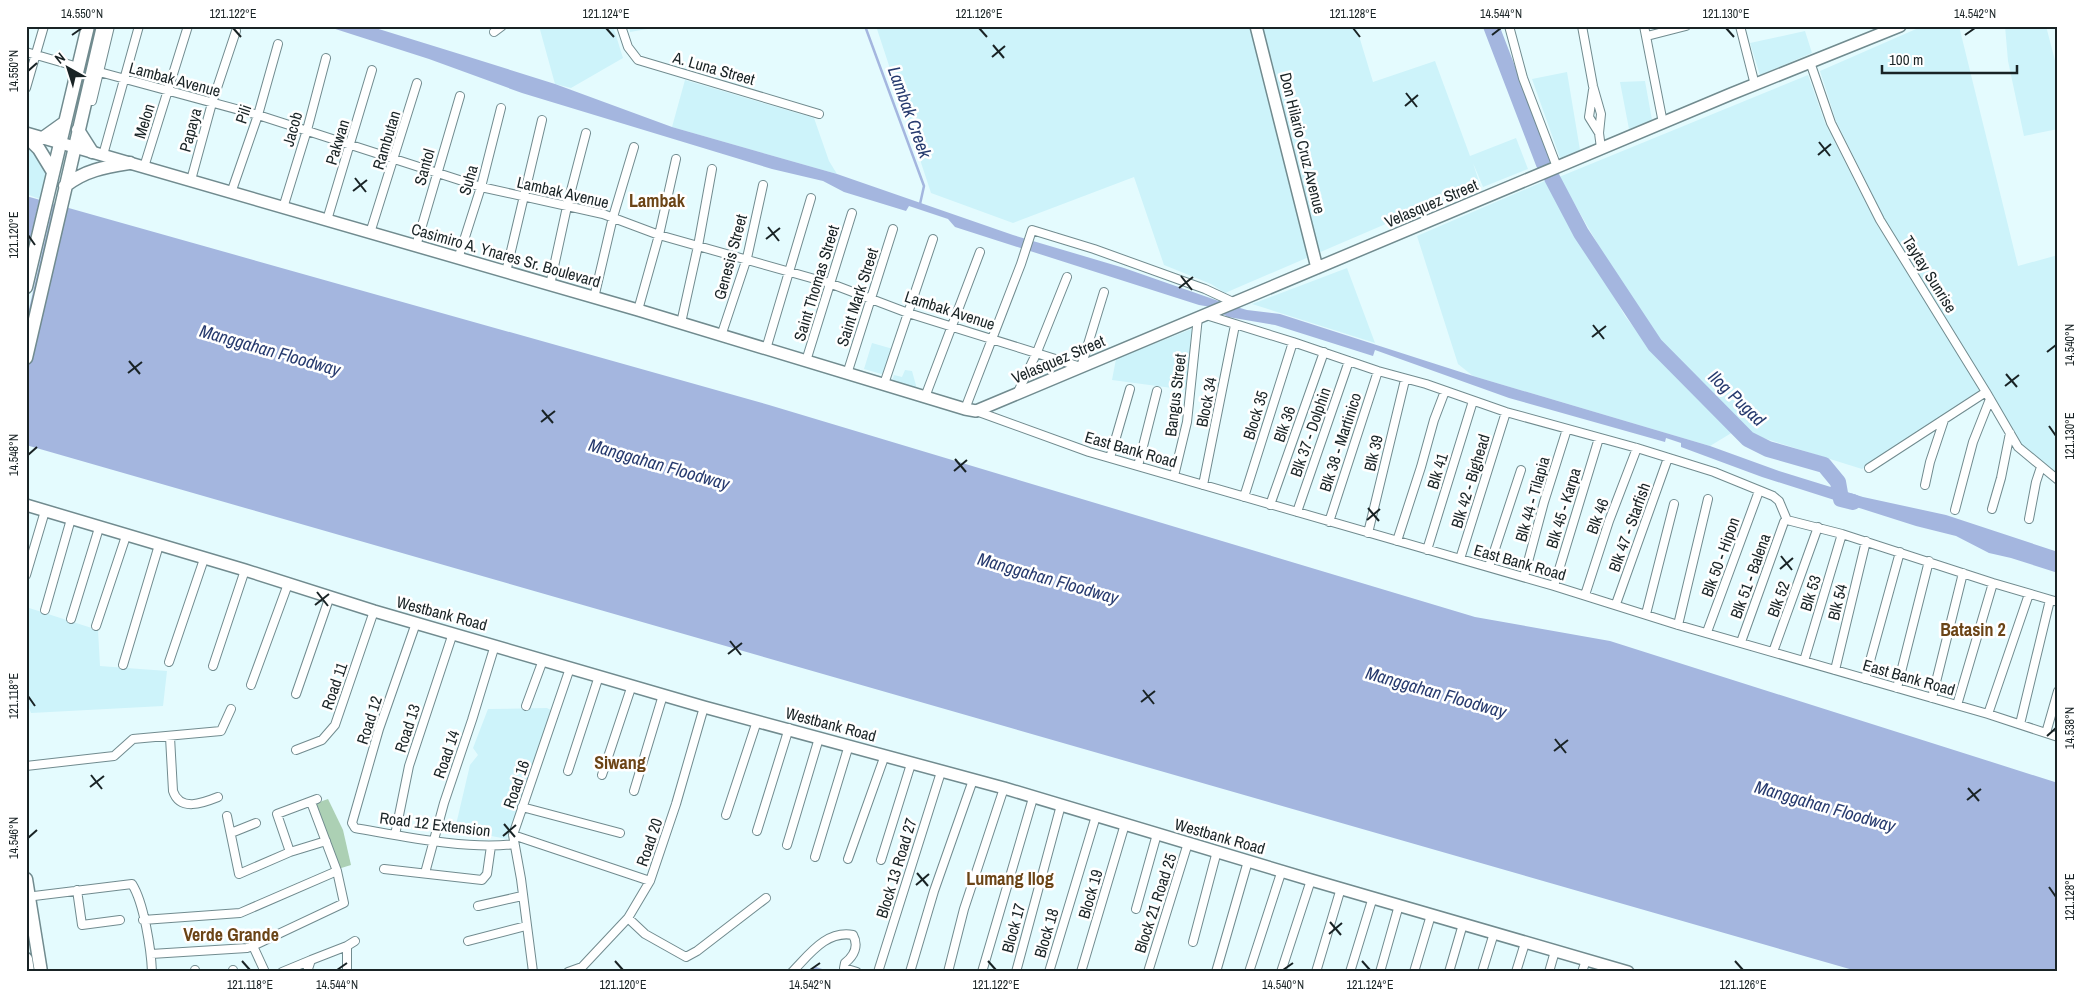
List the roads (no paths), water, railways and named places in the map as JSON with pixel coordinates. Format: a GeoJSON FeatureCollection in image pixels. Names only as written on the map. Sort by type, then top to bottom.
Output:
{"type":"FeatureCollection","features":[{"type":"Feature","properties":{"kind":"main road"},"geometry":{"type":"LineString","coordinates":[[26,287],[88,26]]}},
{"type":"Feature","properties":{"kind":"main road"},"geometry":{"type":"LineString","coordinates":[[26,358],[65,189],[96,71],[103,26]]}},
{"type":"Feature","properties":{"kind":"main road","name":"Don Hilario Cruz Avenue"},"geometry":{"type":"LineString","coordinates":[[1256,26],[1317,268]]}},
{"type":"Feature","properties":{"kind":"main road","name":"Velasquez Street"},"geometry":{"type":"LineString","coordinates":[[970,410],[1017,394],[1601,148],[1900,26]]}},
{"type":"Feature","properties":{"kind":"main road"},"geometry":{"type":"LineString","coordinates":[[43,138],[64,123]]}},
{"type":"Feature","properties":{"kind":"main road"},"geometry":{"type":"LineString","coordinates":[[26,134],[60,143],[78,138]]}},
{"type":"Feature","properties":{"kind":"main road"},"geometry":{"type":"LineString","coordinates":[[26,134],[40,149],[52,174]]}},
{"type":"Feature","properties":{"kind":"main road"},"geometry":{"type":"LineString","coordinates":[[78,138],[97,154]]}},
{"type":"Feature","properties":{"kind":"main road","name":"Casimiro A. Ynares Sr. Boulevard"},"geometry":{"type":"LineString","coordinates":[[97,154],[638,310],[970,410]]}},
{"type":"Feature","properties":{"kind":"main road"},"geometry":{"type":"LineString","coordinates":[[65,189],[78,176],[93,169],[130,163]]}},
{"type":"Feature","properties":{"kind":"main road","name":"Westbank Road"},"geometry":{"type":"LineString","coordinates":[[26,505],[245,570],[374,611],[453,632],[663,695],[1004,788],[1615,970],[1628,972]]}},
{"type":"Feature","properties":{"kind":"main road"},"geometry":{"type":"LineString","coordinates":[[26,878],[27,897],[41,972]]}},
{"type":"Feature","properties":{"kind":"main road"},"geometry":{"type":"LineString","coordinates":[[26,959],[28,972]]}},
{"type":"Feature","properties":{"kind":"street"},"geometry":{"type":"LineString","coordinates":[[26,88],[44,26]]}},
{"type":"Feature","properties":{"kind":"street"},"geometry":{"type":"LineString","coordinates":[[96,71],[110,26]]}},
{"type":"Feature","properties":{"kind":"street"},"geometry":{"type":"LineString","coordinates":[[97,154],[126,80],[140,26]]}},
{"type":"Feature","properties":{"kind":"street","name":"Melon"},"geometry":{"type":"LineString","coordinates":[[144,167],[188,26]]}},
{"type":"Feature","properties":{"kind":"street"},"geometry":{"type":"LineString","coordinates":[[494,32],[502,26]]}},
{"type":"Feature","properties":{"kind":"street","name":"A. Luna Street"},"geometry":{"type":"LineString","coordinates":[[621,26],[632,55],[638,60],[819,114]]}},
{"type":"Feature","properties":{"kind":"street"},"geometry":{"type":"LineString","coordinates":[[1509,26],[1524,78],[1557,167]]}},
{"type":"Feature","properties":{"kind":"street"},"geometry":{"type":"LineString","coordinates":[[1582,26],[1593,86],[1601,114],[1598,133]]}},
{"type":"Feature","properties":{"kind":"street"},"geometry":{"type":"LineString","coordinates":[[1644,26],[1663,123]]}},
{"type":"Feature","properties":{"kind":"street"},"geometry":{"type":"LineString","coordinates":[[1646,36],[1686,26]]}},
{"type":"Feature","properties":{"kind":"street"},"geometry":{"type":"LineString","coordinates":[[1740,26],[1755,85]]}},
{"type":"Feature","properties":{"kind":"street","name":"Papaya"},"geometry":{"type":"LineString","coordinates":[[191,180],[212,103],[236,31]]}},
{"type":"Feature","properties":{"kind":"street","name":"Pili"},"geometry":{"type":"LineString","coordinates":[[231,192],[258,115],[278,44]]}},
{"type":"Feature","properties":{"kind":"street"},"geometry":{"type":"LineString","coordinates":[[26,52],[78,67]]}},
{"type":"Feature","properties":{"kind":"street","name":"Jacob"},"geometry":{"type":"LineString","coordinates":[[283,208],[307,130],[326,58]]}},
{"type":"Feature","properties":{"kind":"street","name":"Taytay Sunrise"},"geometry":{"type":"LineString","coordinates":[[1810,62],[1831,123],[1880,220],[2018,447],[2058,480]]}},
{"type":"Feature","properties":{"kind":"street","name":"Pakwan"},"geometry":{"type":"LineString","coordinates":[[327,220],[372,70]]}},
{"type":"Feature","properties":{"kind":"street","name":"Lambak Avenue"},"geometry":{"type":"LineString","coordinates":[[96,71],[258,115],[481,186],[612,218],[659,235],[790,270],[871,297],[908,313],[952,325],[1081,367]]}},
{"type":"Feature","properties":{"kind":"street","name":"Rambutan"},"geometry":{"type":"LineString","coordinates":[[370,233],[395,159],[417,83]]}},
{"type":"Feature","properties":{"kind":"street"},"geometry":{"type":"LineString","coordinates":[[1593,86],[1589,117],[1598,133],[1601,148]]}},
{"type":"Feature","properties":{"kind":"street","name":"Santol"},"geometry":{"type":"LineString","coordinates":[[416,246],[460,96]]}},
{"type":"Feature","properties":{"kind":"street","name":"Suha"},"geometry":{"type":"LineString","coordinates":[[458,258],[481,186],[501,108]]}},
{"type":"Feature","properties":{"kind":"street"},"geometry":{"type":"LineString","coordinates":[[506,272],[542,120]]}},
{"type":"Feature","properties":{"kind":"street"},"geometry":{"type":"LineString","coordinates":[[550,285],[586,133]]}},
{"type":"Feature","properties":{"kind":"street"},"geometry":{"type":"LineString","coordinates":[[594,298],[612,218],[634,147]]}},
{"type":"Feature","properties":{"kind":"street"},"geometry":{"type":"LineString","coordinates":[[638,310],[659,235],[676,159]]}},
{"type":"Feature","properties":{"kind":"street"},"geometry":{"type":"LineString","coordinates":[[681,323],[712,169]]}},
{"type":"Feature","properties":{"kind":"street","name":"Genesis Street"},"geometry":{"type":"LineString","coordinates":[[722,336],[747,258],[762,185]]}},
{"type":"Feature","properties":{"kind":"street"},"geometry":{"type":"LineString","coordinates":[[766,350],[811,198]]}},
{"type":"Feature","properties":{"kind":"street","name":"Saint Thomas Street"},"geometry":{"type":"LineString","coordinates":[[806,361],[852,213]]}},
{"type":"Feature","properties":{"kind":"street","name":"Saint Mark Street"},"geometry":{"type":"LineString","coordinates":[[847,374],[893,229]]}},
{"type":"Feature","properties":{"kind":"street"},"geometry":{"type":"LineString","coordinates":[[970,410],[993,338],[1031,234],[1094,249],[1205,289],[1233,302]]}},
{"type":"Feature","properties":{"kind":"street"},"geometry":{"type":"LineString","coordinates":[[884,384],[933,239]]}},
{"type":"Feature","properties":{"kind":"street"},"geometry":{"type":"LineString","coordinates":[[925,398],[980,252]]}},
{"type":"Feature","properties":{"kind":"street"},"geometry":{"type":"LineString","coordinates":[[1017,394],[1037,352],[1067,277]]}},
{"type":"Feature","properties":{"kind":"street"},"geometry":{"type":"LineString","coordinates":[[1081,367],[1104,292]]}},
{"type":"Feature","properties":{"kind":"street"},"geometry":{"type":"LineString","coordinates":[[1201,316],[1293,342],[1405,380],[1426,384],[1506,412],[1637,448],[1714,472],[1776,498],[1787,520],[1866,541],[2054,601],[2020,724]]}},
{"type":"Feature","properties":{"kind":"street","name":"Bangus Street"},"geometry":{"type":"LineString","coordinates":[[1174,476],[1187,422],[1201,316]]}},
{"type":"Feature","properties":{"kind":"street","name":"Block 34"},"geometry":{"type":"LineString","coordinates":[[1203,485],[1235,325]]}},
{"type":"Feature","properties":{"kind":"street","name":"Block 35"},"geometry":{"type":"LineString","coordinates":[[1244,497],[1293,342]]}},
{"type":"Feature","properties":{"kind":"street","name":"Blk 36"},"geometry":{"type":"LineString","coordinates":[[1270,505],[1324,352]]}},
{"type":"Feature","properties":{"kind":"street","name":"Blk 37 - Dolphin"},"geometry":{"type":"LineString","coordinates":[[1297,512],[1349,361]]}},
{"type":"Feature","properties":{"kind":"street","name":"Blk 38 - Martinico"},"geometry":{"type":"LineString","coordinates":[[1329,522],[1378,371]]}},
{"type":"Feature","properties":{"kind":"street","name":"Blk 39"},"geometry":{"type":"LineString","coordinates":[[1368,533],[1405,380]]}},
{"type":"Feature","properties":{"kind":"street"},"geometry":{"type":"LineString","coordinates":[[1110,458],[1130,389]]}},
{"type":"Feature","properties":{"kind":"street"},"geometry":{"type":"LineString","coordinates":[[1138,466],[1157,391]]}},
{"type":"Feature","properties":{"kind":"street"},"geometry":{"type":"LineString","coordinates":[[1397,540],[1434,420],[1445,391]]}},
{"type":"Feature","properties":{"kind":"street"},"geometry":{"type":"LineString","coordinates":[[1869,468],[1944,420],[1988,395]]}},
{"type":"Feature","properties":{"kind":"street"},"geometry":{"type":"LineString","coordinates":[[1956,510],[1973,442],[1988,395]]}},
{"type":"Feature","properties":{"kind":"street","name":"Blk 41"},"geometry":{"type":"LineString","coordinates":[[1427,550],[1473,401]]}},
{"type":"Feature","properties":{"kind":"street","name":"East Bank Road"},"geometry":{"type":"LineString","coordinates":[[970,410],[1110,458],[1616,604],[1678,625],[1988,714],[2058,737]]}},
{"type":"Feature","properties":{"kind":"street","name":"Blk 42 - Bighead"},"geometry":{"type":"LineString","coordinates":[[1460,559],[1506,412]]}},
{"type":"Feature","properties":{"kind":"street"},"geometry":{"type":"LineString","coordinates":[[1925,485],[1930,462],[1944,420]]}},
{"type":"Feature","properties":{"kind":"street","name":"Blk 44 - Tilapia"},"geometry":{"type":"LineString","coordinates":[[1524,577],[1544,502],[1567,429]]}},
{"type":"Feature","properties":{"kind":"street"},"geometry":{"type":"LineString","coordinates":[[1992,509],[2001,478],[2010,433]]}},
{"type":"Feature","properties":{"kind":"street","name":"Blk 45 - Karpa"},"geometry":{"type":"LineString","coordinates":[[1554,586],[1599,438]]}},
{"type":"Feature","properties":{"kind":"street","name":"Blk 46"},"geometry":{"type":"LineString","coordinates":[[1585,595],[1609,521],[1637,448]]}},
{"type":"Feature","properties":{"kind":"street","name":"Blk 47 - Starfish"},"geometry":{"type":"LineString","coordinates":[[1616,604],[1668,458]]}},
{"type":"Feature","properties":{"kind":"street"},"geometry":{"type":"LineString","coordinates":[[2029,519],[2036,482],[2042,467]]}},
{"type":"Feature","properties":{"kind":"street"},"geometry":{"type":"LineString","coordinates":[[1489,567],[1521,470]]}},
{"type":"Feature","properties":{"kind":"street","name":"Blk 50 - Hipon"},"geometry":{"type":"LineString","coordinates":[[1707,632],[1759,491]]}},
{"type":"Feature","properties":{"kind":"street"},"geometry":{"type":"LineString","coordinates":[[1678,625],[1708,499]]}},
{"type":"Feature","properties":{"kind":"street"},"geometry":{"type":"LineString","coordinates":[[1646,614],[1674,504]]}},
{"type":"Feature","properties":{"kind":"street"},"geometry":{"type":"LineString","coordinates":[[26,575],[45,511]]}},
{"type":"Feature","properties":{"kind":"street"},"geometry":{"type":"LineString","coordinates":[[45,610],[70,519]]}},
{"type":"Feature","properties":{"kind":"street","name":"Blk 51 - Balena"},"geometry":{"type":"LineString","coordinates":[[1741,642],[1784,522],[1787,520]]}},
{"type":"Feature","properties":{"kind":"street","name":"Blk 52"},"geometry":{"type":"LineString","coordinates":[[1773,652],[1818,527]]}},
{"type":"Feature","properties":{"kind":"street"},"geometry":{"type":"LineString","coordinates":[[71,619],[99,528]]}},
{"type":"Feature","properties":{"kind":"street","name":"Blk 53"},"geometry":{"type":"LineString","coordinates":[[1804,661],[1842,534]]}},
{"type":"Feature","properties":{"kind":"street"},"geometry":{"type":"LineString","coordinates":[[96,626],[126,536]]}},
{"type":"Feature","properties":{"kind":"street","name":"Blk 54"},"geometry":{"type":"LineString","coordinates":[[1835,670],[1866,541]]}},
{"type":"Feature","properties":{"kind":"street"},"geometry":{"type":"LineString","coordinates":[[122,666],[159,545]]}},
{"type":"Feature","properties":{"kind":"street"},"geometry":{"type":"LineString","coordinates":[[1865,679],[1900,552]]}},
{"type":"Feature","properties":{"kind":"street"},"geometry":{"type":"LineString","coordinates":[[168,662],[204,559]]}},
{"type":"Feature","properties":{"kind":"street"},"geometry":{"type":"LineString","coordinates":[[1897,688],[1929,561]]}},
{"type":"Feature","properties":{"kind":"street"},"geometry":{"type":"LineString","coordinates":[[213,666],[245,570]]}},
{"type":"Feature","properties":{"kind":"street"},"geometry":{"type":"LineString","coordinates":[[1932,698],[1963,573]]}},
{"type":"Feature","properties":{"kind":"street"},"geometry":{"type":"LineString","coordinates":[[1957,705],[1993,583]]}},
{"type":"Feature","properties":{"kind":"street"},"geometry":{"type":"LineString","coordinates":[[251,685],[288,584]]}},
{"type":"Feature","properties":{"kind":"street"},"geometry":{"type":"LineString","coordinates":[[1988,714],[2029,594]]}},
{"type":"Feature","properties":{"kind":"street"},"geometry":{"type":"LineString","coordinates":[[296,694],[330,596]]}},
{"type":"Feature","properties":{"kind":"street","name":"Road 11"},"geometry":{"type":"LineString","coordinates":[[296,750],[322,740],[335,726],[374,611]]}},
{"type":"Feature","properties":{"kind":"street","name":"Road 12"},"geometry":{"type":"LineString","coordinates":[[354,826],[352,824],[379,729],[416,623]]}},
{"type":"Feature","properties":{"kind":"street","name":"Road 13"},"geometry":{"type":"LineString","coordinates":[[395,835],[409,766],[453,632]]}},
{"type":"Feature","properties":{"kind":"street","name":"Road 14"},"geometry":{"type":"LineString","coordinates":[[425,872],[433,840],[495,645]]}},
{"type":"Feature","properties":{"kind":"street"},"geometry":{"type":"LineString","coordinates":[[526,706],[543,660]]}},
{"type":"Feature","properties":{"kind":"street","name":"Road 16"},"geometry":{"type":"LineString","coordinates":[[533,972],[513,834],[570,668]]}},
{"type":"Feature","properties":{"kind":"street"},"geometry":{"type":"LineString","coordinates":[[568,771],[599,676]]}},
{"type":"Feature","properties":{"kind":"street"},"geometry":{"type":"LineString","coordinates":[[602,775],[632,685]]}},
{"type":"Feature","properties":{"kind":"street"},"geometry":{"type":"LineString","coordinates":[[2046,733],[2058,691]]}},
{"type":"Feature","properties":{"kind":"street"},"geometry":{"type":"LineString","coordinates":[[634,791],[663,695]]}},
{"type":"Feature","properties":{"kind":"street","name":"Road 20"},"geometry":{"type":"LineString","coordinates":[[583,969],[628,918],[650,881],[676,804],[704,706]]}},
{"type":"Feature","properties":{"kind":"street"},"geometry":{"type":"LineString","coordinates":[[26,766],[114,756],[133,739],[221,731],[231,709]]}},
{"type":"Feature","properties":{"kind":"street"},"geometry":{"type":"LineString","coordinates":[[726,815],[757,721]]}},
{"type":"Feature","properties":{"kind":"street"},"geometry":{"type":"LineString","coordinates":[[756,831],[788,728]]}},
{"type":"Feature","properties":{"kind":"street"},"geometry":{"type":"LineString","coordinates":[[170,737],[173,791],[175,796],[182,803],[195,805],[218,797]]}},
{"type":"Feature","properties":{"kind":"street"},"geometry":{"type":"LineString","coordinates":[[788,845],[819,738]]}},
{"type":"Feature","properties":{"kind":"street"},"geometry":{"type":"LineString","coordinates":[[815,857],[849,746]]}},
{"type":"Feature","properties":{"kind":"street"},"geometry":{"type":"LineString","coordinates":[[848,859],[884,756]]}},
{"type":"Feature","properties":{"kind":"street"},"geometry":{"type":"LineString","coordinates":[[881,860],[911,764]]}},
{"type":"Feature","properties":{"kind":"street","name":"Block 13 Road 27"},"geometry":{"type":"LineString","coordinates":[[878,972],[941,772]]}},
{"type":"Feature","properties":{"kind":"street"},"geometry":{"type":"LineString","coordinates":[[910,972],[934,891],[973,780]]}},
{"type":"Feature","properties":{"kind":"street"},"geometry":{"type":"LineString","coordinates":[[948,972],[964,909],[1004,788]]}},
{"type":"Feature","properties":{"kind":"street"},"geometry":{"type":"LineString","coordinates":[[982,972],[1033,798]]}},
{"type":"Feature","properties":{"kind":"street"},"geometry":{"type":"LineString","coordinates":[[151,954],[247,948],[342,905],[344,897],[314,800],[277,814],[290,852]]}},
{"type":"Feature","properties":{"kind":"street","name":"Block 17"},"geometry":{"type":"LineString","coordinates":[[1016,972],[1061,805]]}},
{"type":"Feature","properties":{"kind":"street"},"geometry":{"type":"LineString","coordinates":[[522,807],[620,834]]}},
{"type":"Feature","properties":{"kind":"street"},"geometry":{"type":"LineString","coordinates":[[227,816],[239,874],[290,852],[326,841]]}},
{"type":"Feature","properties":{"kind":"street","name":"Block 18"},"geometry":{"type":"LineString","coordinates":[[1049,972],[1096,816]]}},
{"type":"Feature","properties":{"kind":"street"},"geometry":{"type":"LineString","coordinates":[[231,833],[256,823]]}},
{"type":"Feature","properties":{"kind":"street","name":"Block 19"},"geometry":{"type":"LineString","coordinates":[[1081,972],[1125,824]]}},
{"type":"Feature","properties":{"kind":"street","name":"Road 12 Extension"},"geometry":{"type":"LineString","coordinates":[[354,826],[395,835],[433,840],[491,846],[514,844]]}},
{"type":"Feature","properties":{"kind":"street"},"geometry":{"type":"LineString","coordinates":[[513,834],[650,881]]}},
{"type":"Feature","properties":{"kind":"street"},"geometry":{"type":"LineString","coordinates":[[1136,908],[1157,834]]}},
{"type":"Feature","properties":{"kind":"street","name":"Block 21 Road 25"},"geometry":{"type":"LineString","coordinates":[[1148,972],[1188,843]]}},
{"type":"Feature","properties":{"kind":"street"},"geometry":{"type":"LineString","coordinates":[[384,869],[484,879],[487,874],[491,846]]}},
{"type":"Feature","properties":{"kind":"street"},"geometry":{"type":"LineString","coordinates":[[1193,942],[1217,851]]}},
{"type":"Feature","properties":{"kind":"street"},"geometry":{"type":"LineString","coordinates":[[1216,972],[1248,861]]}},
{"type":"Feature","properties":{"kind":"street"},"geometry":{"type":"LineString","coordinates":[[1249,972],[1282,870]]}},
{"type":"Feature","properties":{"kind":"street"},"geometry":{"type":"LineString","coordinates":[[144,920],[240,913],[337,872]]}},
{"type":"Feature","properties":{"kind":"street"},"geometry":{"type":"LineString","coordinates":[[1280,972],[1311,880]]}},
{"type":"Feature","properties":{"kind":"street"},"geometry":{"type":"LineString","coordinates":[[27,897],[132,884],[144,920],[151,954],[152,972]]}},
{"type":"Feature","properties":{"kind":"street"},"geometry":{"type":"LineString","coordinates":[[1316,972],[1341,888]]}},
{"type":"Feature","properties":{"kind":"street"},"geometry":{"type":"LineString","coordinates":[[77,890],[82,925],[120,920]]}},
{"type":"Feature","properties":{"kind":"street"},"geometry":{"type":"LineString","coordinates":[[478,906],[522,896]]}},
{"type":"Feature","properties":{"kind":"street"},"geometry":{"type":"LineString","coordinates":[[1350,972],[1373,897]]}},
{"type":"Feature","properties":{"kind":"street"},"geometry":{"type":"LineString","coordinates":[[628,918],[645,934],[686,957],[697,951],[766,898]]}},
{"type":"Feature","properties":{"kind":"street"},"geometry":{"type":"LineString","coordinates":[[1380,972],[1399,905]]}},
{"type":"Feature","properties":{"kind":"street"},"geometry":{"type":"LineString","coordinates":[[1414,972],[1431,915]]}},
{"type":"Feature","properties":{"kind":"street"},"geometry":{"type":"LineString","coordinates":[[1449,972],[1463,924]]}},
{"type":"Feature","properties":{"kind":"street"},"geometry":{"type":"LineString","coordinates":[[468,941],[526,926]]}},
{"type":"Feature","properties":{"kind":"street"},"geometry":{"type":"LineString","coordinates":[[792,972],[822,942],[833,936],[843,934],[853,935],[856,944],[855,951],[845,963],[844,968],[857,972]]}},
{"type":"Feature","properties":{"kind":"street"},"geometry":{"type":"LineString","coordinates":[[1482,972],[1494,934]]}},
{"type":"Feature","properties":{"kind":"street"},"geometry":{"type":"LineString","coordinates":[[282,972],[356,941]]}},
{"type":"Feature","properties":{"kind":"street"},"geometry":{"type":"LineString","coordinates":[[1516,972],[1525,943]]}},
{"type":"Feature","properties":{"kind":"street"},"geometry":{"type":"LineString","coordinates":[[252,946],[265,972]]}},
{"type":"Feature","properties":{"kind":"street"},"geometry":{"type":"LineString","coordinates":[[347,946],[347,972]]}},
{"type":"Feature","properties":{"kind":"street"},"geometry":{"type":"LineString","coordinates":[[1549,972],[1555,951]]}},
{"type":"Feature","properties":{"kind":"street"},"geometry":{"type":"LineString","coordinates":[[307,972],[311,960]]}},
{"type":"Feature","properties":{"kind":"street"},"geometry":{"type":"LineString","coordinates":[[1582,972],[1586,960]]}},
{"type":"Feature","properties":{"kind":"street"},"geometry":{"type":"LineString","coordinates":[[568,972],[583,969]]}},
{"type":"Feature","properties":{"kind":"water"},"geometry":{"type":"Polygon","coordinates":[[[326,26],[369,26],[555,84],[672,127],[837,174],[1013,235],[1124,268],[1233,306],[1247,310],[1280,314],[1473,376],[1710,446],[1779,471],[1863,497],[1946,515],[2058,552],[2058,573],[1989,553],[1956,536],[1916,526],[1762,477],[1681,447],[1681,443],[1666,438],[1665,442],[1509,398],[1375,350],[1373,356],[1275,325],[1228,317],[1211,307],[1199,305],[955,227],[948,219],[909,206],[906,211],[844,192],[823,181],[772,169],[522,93],[429,59],[326,26]]]}},
{"type":"Feature","properties":{"kind":"water","name":"Manggahan Floodway"},"geometry":{"type":"Polygon","coordinates":[[[26,196],[769,405],[1475,617],[1610,641],[2058,783],[2058,972],[1860,972],[26,445],[26,196]]]}},
{"type":"Feature","properties":{"kind":"waterway","name":"Lambak Creek"},"geometry":{"type":"LineString","coordinates":[[865,26],[924,186],[920,204]]}},
{"type":"Feature","properties":{"kind":"waterway","name":"Ilog Pugad"},"geometry":{"type":"LineString","coordinates":[[1491,26],[1544,164]]}},
{"type":"Feature","properties":{"kind":"waterway","name":"Ilog Pugad"},"geometry":{"type":"LineString","coordinates":[[1552,178],[1581,233],[1655,345],[1748,439],[1768,449],[1824,465],[1838,482],[1841,499],[1853,502]]}},
{"type":"Feature","properties":{"kind":"waterway"},"geometry":{"type":"LineString","coordinates":[[811,972],[815,968],[827,972]]}},
{"type":"Feature","properties":{"kind":"district","name":"Lambak"},"geometry":{"type":"Point","coordinates":[657,200]}},
{"type":"Feature","properties":{"kind":"district","name":"Batasin 2"},"geometry":{"type":"Point","coordinates":[1973,629]}},
{"type":"Feature","properties":{"kind":"district","name":"Siwang"},"geometry":{"type":"Point","coordinates":[620,762]}},
{"type":"Feature","properties":{"kind":"district","name":"Lumang Ilog"},"geometry":{"type":"Point","coordinates":[1010,878]}},
{"type":"Feature","properties":{"kind":"district","name":"Verde Grande"},"geometry":{"type":"Point","coordinates":[231,934]}}]}
